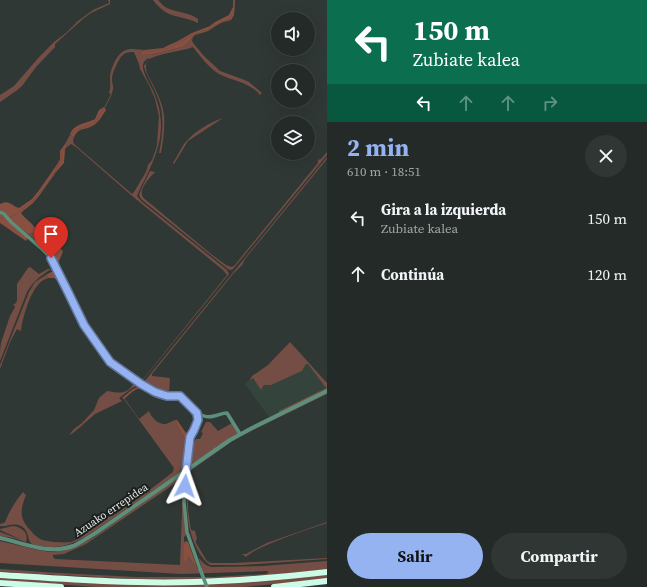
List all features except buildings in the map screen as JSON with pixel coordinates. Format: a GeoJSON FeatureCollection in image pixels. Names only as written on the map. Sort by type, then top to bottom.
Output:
{"type":"FeatureCollection","features":[{"type":"Feature","properties":{"kind":"highway"},"geometry":{"type":"LineString","coordinates":[[0,575],[105,581],[193,582],[253,580],[327,572]]}},
{"type":"Feature","properties":{"kind":"highway"},"geometry":{"type":"LineString","coordinates":[[274,587],[327,581]]}},
{"type":"Feature","properties":{"kind":"highway"},"geometry":{"type":"LineString","coordinates":[[0,583],[61,587]]}},
{"type":"Feature","properties":{"kind":"street"},"geometry":{"type":"LineString","coordinates":[[0,212],[51,258],[84,325],[110,362],[155,392],[167,396],[180,396],[197,413],[205,417],[227,413],[240,434]]}},
{"type":"Feature","properties":{"kind":"street","name":"Azuako errepidea"},"geometry":{"type":"LineString","coordinates":[[0,538],[45,549],[60,549],[73,546],[94,534],[240,434],[327,391]]}},
{"type":"Feature","properties":{"kind":"street"},"geometry":{"type":"LineString","coordinates":[[197,413],[198,420],[190,437],[186,471],[184,502],[185,520],[187,532],[207,587]]}},
{"type":"Feature","properties":{"kind":"shaded area"},"geometry":{"type":"Polygon","coordinates":[[[108,0],[110,0],[110,4],[84,18],[55,44],[55,47],[36,67],[22,86],[0,102],[0,95],[14,86],[54,42],[93,10],[109,3],[108,0]]]}},
{"type":"Feature","properties":{"kind":"shaded area"},"geometry":{"type":"Polygon","coordinates":[[[153,0],[158,0],[165,7],[171,10],[187,14],[198,19],[198,23],[169,14],[158,6],[153,0]]]}},
{"type":"Feature","properties":{"kind":"shaded area"},"geometry":{"type":"Polygon","coordinates":[[[233,0],[235,0],[234,15],[231,20],[220,23],[208,31],[195,35],[182,47],[150,55],[140,53],[145,50],[163,48],[192,33],[210,26],[229,15],[233,7],[233,0]]]}},
{"type":"Feature","properties":{"kind":"shaded area"},"geometry":{"type":"Polygon","coordinates":[[[193,37],[192,41],[194,44],[220,71],[249,82],[262,93],[260,95],[246,84],[219,74],[208,65],[193,47],[157,56],[148,60],[148,58],[144,63],[143,68],[160,111],[161,131],[158,148],[137,196],[141,201],[227,270],[229,274],[142,381],[140,382],[113,363],[139,381],[144,378],[227,275],[223,270],[131,195],[76,147],[71,144],[67,147],[65,144],[70,135],[74,137],[74,144],[132,194],[146,172],[156,149],[159,116],[155,99],[140,69],[134,52],[127,52],[122,55],[119,60],[112,75],[113,88],[111,94],[109,93],[110,77],[113,65],[117,57],[128,49],[145,50],[140,53],[151,55],[182,47],[193,37]]]}},
{"type":"Feature","properties":{"kind":"shaded area"},"geometry":{"type":"Polygon","coordinates":[[[147,62],[147,73],[160,99],[163,110],[164,130],[161,153],[159,153],[162,130],[162,114],[158,99],[145,70],[144,66],[147,62]]]}},
{"type":"Feature","properties":{"kind":"shaded area"},"geometry":{"type":"Polygon","coordinates":[[[104,107],[106,110],[100,120],[90,127],[79,130],[74,137],[70,135],[77,126],[95,119],[99,110],[104,107]]]}},
{"type":"Feature","properties":{"kind":"shaded area"},"geometry":{"type":"Polygon","coordinates":[[[223,118],[188,141],[174,164],[173,163],[184,144],[192,136],[212,122],[223,118]]]}},
{"type":"Feature","properties":{"kind":"shaded area"},"geometry":{"type":"Polygon","coordinates":[[[65,144],[67,147],[65,149],[64,163],[33,203],[21,213],[37,231],[28,234],[0,210],[0,204],[6,202],[19,208],[32,199],[58,163],[60,159],[60,151],[65,144]]]}},
{"type":"Feature","properties":{"kind":"shaded area"},"geometry":{"type":"Polygon","coordinates":[[[327,152],[327,155],[231,270],[141,199],[139,195],[150,171],[155,172],[142,189],[144,199],[211,254],[231,267],[234,266],[318,163],[318,160],[321,159],[327,152]]]}},
{"type":"Feature","properties":{"kind":"shaded area"},"geometry":{"type":"Polygon","coordinates":[[[327,157],[327,159],[245,259],[242,265],[233,274],[152,374],[152,376],[170,378],[169,394],[152,389],[144,384],[144,382],[327,157]]]}},
{"type":"Feature","properties":{"kind":"shaded area"},"geometry":{"type":"Polygon","coordinates":[[[0,213],[28,238],[26,241],[0,223],[0,213]]]}},
{"type":"Feature","properties":{"kind":"shaded area"},"geometry":{"type":"Polygon","coordinates":[[[37,231],[39,232],[47,249],[55,254],[56,259],[59,261],[58,266],[85,321],[113,363],[83,321],[72,296],[49,253],[28,234],[37,231]]]}},
{"type":"Feature","properties":{"kind":"shaded area"},"geometry":{"type":"Polygon","coordinates":[[[39,232],[54,242],[63,251],[59,261],[56,259],[55,254],[47,249],[39,232]]]}},
{"type":"Feature","properties":{"kind":"shaded area"},"geometry":{"type":"Polygon","coordinates":[[[30,267],[39,274],[51,269],[41,276],[29,288],[0,361],[2,339],[10,316],[15,307],[13,304],[17,301],[17,284],[30,267]]]}},
{"type":"Feature","properties":{"kind":"shaded area"},"geometry":{"type":"Polygon","coordinates":[[[53,271],[57,272],[90,335],[88,337],[79,323],[70,302],[58,281],[54,278],[49,278],[46,275],[53,271]]]}},
{"type":"Feature","properties":{"kind":"shaded area"},"geometry":{"type":"Polygon","coordinates":[[[46,275],[49,278],[40,282],[29,300],[21,331],[17,329],[10,342],[0,369],[0,365],[29,292],[35,282],[46,275]]]}},
{"type":"Feature","properties":{"kind":"shaded area"},"geometry":{"type":"Polygon","coordinates":[[[290,342],[327,383],[327,390],[279,413],[279,411],[326,388],[308,364],[306,364],[302,371],[271,385],[264,385],[261,390],[253,378],[249,381],[252,376],[268,365],[290,342]]]}},
{"type":"Feature","properties":{"kind":"shaded area"},"geometry":{"type":"Polygon","coordinates":[[[102,351],[108,361],[135,382],[135,385],[107,365],[100,352],[102,351]]]}},
{"type":"Feature","properties":{"kind":"shaded area"},"geometry":{"type":"Polygon","coordinates":[[[306,364],[308,364],[326,388],[269,417],[245,384],[253,378],[261,390],[264,385],[271,385],[302,371],[306,364]]]}},
{"type":"Feature","properties":{"kind":"shaded area"},"geometry":{"type":"Polygon","coordinates":[[[135,382],[139,385],[132,388],[119,398],[122,401],[95,414],[69,435],[94,410],[99,398],[107,391],[118,393],[125,392],[131,388],[133,384],[135,385],[135,382]]]}},
{"type":"Feature","properties":{"kind":"shaded area"},"geometry":{"type":"Polygon","coordinates":[[[138,387],[143,387],[163,396],[166,400],[156,398],[143,389],[137,389],[124,399],[122,398],[138,387]]]}},
{"type":"Feature","properties":{"kind":"shaded area"},"geometry":{"type":"Polygon","coordinates":[[[327,393],[245,434],[190,471],[188,510],[191,530],[195,531],[197,539],[196,543],[207,561],[211,563],[327,559],[243,565],[211,565],[205,561],[195,544],[189,525],[187,504],[187,472],[231,441],[250,430],[327,393]]]}},
{"type":"Feature","properties":{"kind":"shaded area"},"geometry":{"type":"Polygon","coordinates":[[[124,399],[139,419],[149,411],[151,416],[160,423],[166,424],[175,420],[186,440],[183,461],[186,461],[185,467],[182,471],[91,533],[68,545],[48,547],[34,545],[30,543],[26,530],[21,526],[16,524],[0,526],[0,524],[5,522],[13,506],[23,492],[26,495],[22,514],[27,527],[40,539],[46,541],[71,542],[130,504],[173,472],[174,468],[124,399]]]}},
{"type":"Feature","properties":{"kind":"shaded area"},"geometry":{"type":"Polygon","coordinates":[[[193,411],[196,413],[197,420],[191,436],[186,461],[183,461],[186,440],[175,420],[177,420],[186,433],[193,424],[193,416],[191,414],[193,411]]]}},
{"type":"Feature","properties":{"kind":"shaded area"},"geometry":{"type":"Polygon","coordinates":[[[206,422],[210,422],[218,431],[232,423],[238,434],[188,466],[189,460],[191,460],[193,444],[196,439],[200,439],[203,433],[201,432],[206,422]]]}},
{"type":"Feature","properties":{"kind":"shaded area"},"geometry":{"type":"Polygon","coordinates":[[[179,477],[183,478],[184,487],[183,506],[186,535],[184,537],[184,560],[188,556],[194,565],[196,564],[198,570],[202,569],[199,558],[205,564],[212,567],[263,566],[327,561],[327,569],[233,578],[184,580],[0,572],[0,569],[136,577],[213,577],[266,574],[269,572],[181,574],[0,563],[0,541],[50,552],[62,551],[78,546],[94,537],[179,477]],[[180,480],[86,544],[64,554],[53,555],[53,557],[55,559],[180,565],[183,485],[180,480]]]}},
{"type":"Feature","properties":{"kind":"shaded area"},"geometry":{"type":"Polygon","coordinates":[[[327,522],[271,543],[246,557],[242,554],[246,554],[267,543],[327,522]]]}},
{"type":"Feature","properties":{"kind":"shaded area"},"geometry":{"type":"Polygon","coordinates":[[[13,526],[26,533],[26,542],[0,536],[0,532],[22,540],[0,530],[13,526]]]}},
{"type":"Feature","properties":{"kind":"shaded area"},"geometry":{"type":"Polygon","coordinates":[[[185,541],[188,542],[196,564],[194,565],[188,556],[185,562],[184,560],[185,541]]]}},
{"type":"Feature","properties":{"kind":"shaded area"},"geometry":{"type":"Polygon","coordinates":[[[327,575],[327,579],[244,587],[95,587],[0,580],[0,577],[100,583],[327,575]]]}},
{"type":"Feature","properties":{"kind":"waterway"},"geometry":{"type":"LineString","coordinates":[[10,217],[15,215],[34,200],[52,177],[61,161],[62,151],[71,139],[72,133],[95,122],[111,95],[111,74],[121,54],[126,51],[133,50],[146,52],[168,48],[195,34],[209,29],[229,19],[234,11],[234,0]]}},
{"type":"Feature","properties":{"kind":"route"},"geometry":{"type":"LineString","coordinates":[[51,258],[84,325],[110,362],[155,392],[167,396],[180,396],[197,413],[198,420],[190,437],[185,486]]}}]}
